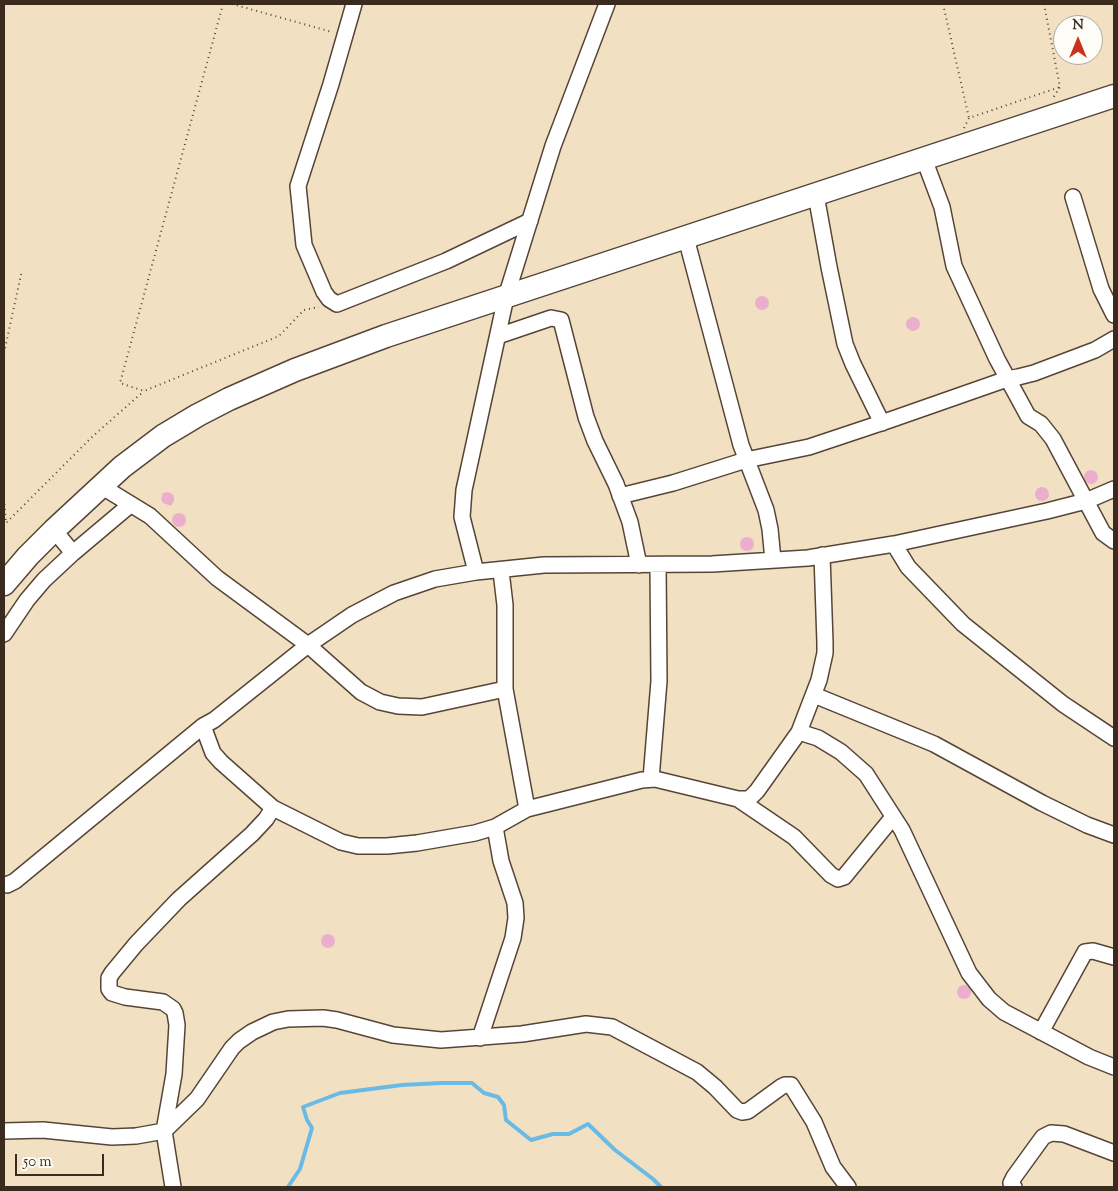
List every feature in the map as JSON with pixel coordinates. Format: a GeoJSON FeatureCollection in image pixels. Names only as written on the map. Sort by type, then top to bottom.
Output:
{"type":"FeatureCollection","features":[{"type":"Feature","properties":{"kind":"highway"},"geometry":{"type":"LineString","coordinates":[[4,584],[28,556],[101,486],[163,436],[229,399],[295,370],[386,336],[1114,96]]}},
{"type":"Feature","properties":{"kind":"street"},"geometry":{"type":"LineString","coordinates":[[354,4],[331,84],[298,186],[304,245],[324,292],[337,304],[446,261],[530,220]]}},
{"type":"Feature","properties":{"kind":"street"},"geometry":{"type":"LineString","coordinates":[[476,572],[462,517],[464,490],[506,297],[553,146],[607,4]]}},
{"type":"Feature","properties":{"kind":"street"},"geometry":{"type":"LineString","coordinates":[[924,159],[942,207],[954,266],[997,359],[1028,416],[1046,429],[1104,534],[1114,541]]}},
{"type":"Feature","properties":{"kind":"street"},"geometry":{"type":"LineString","coordinates":[[816,195],[845,344],[852,364],[882,423]]}},
{"type":"Feature","properties":{"kind":"street"},"geometry":{"type":"LineString","coordinates":[[1073,198],[1101,289],[1114,315]]}},
{"type":"Feature","properties":{"kind":"street"},"geometry":{"type":"LineString","coordinates":[[686,238],[746,460],[766,510],[770,529],[772,560]]}},
{"type":"Feature","properties":{"kind":"street"},"geometry":{"type":"LineString","coordinates":[[498,336],[551,318],[561,320],[586,417],[630,522],[639,565]]}},
{"type":"Feature","properties":{"kind":"street"},"geometry":{"type":"LineString","coordinates":[[620,496],[673,484],[746,460],[808,447],[1007,379],[1018,378],[1095,350],[1114,338]]}},
{"type":"Feature","properties":{"kind":"street"},"geometry":{"type":"LineString","coordinates":[[101,486],[150,516],[217,578],[308,645],[361,692],[380,702],[422,707],[505,690]]}},
{"type":"Feature","properties":{"kind":"street"},"geometry":{"type":"LineString","coordinates":[[4,884],[16,881],[203,726],[214,720],[308,645],[352,615],[394,592],[435,579],[476,572],[501,571],[544,565],[712,564],[822,555],[894,544],[1047,511],[1086,501],[1114,489]]}},
{"type":"Feature","properties":{"kind":"street"},"geometry":{"type":"LineString","coordinates":[[4,634],[33,593],[73,553],[130,504]]}},
{"type":"Feature","properties":{"kind":"street"},"geometry":{"type":"LineString","coordinates":[[54,530],[73,553]]}},
{"type":"Feature","properties":{"kind":"street"},"geometry":{"type":"LineString","coordinates":[[894,544],[908,567],[962,624],[1063,704],[1114,738]]}},
{"type":"Feature","properties":{"kind":"street"},"geometry":{"type":"LineString","coordinates":[[203,726],[213,753],[272,808],[341,842],[358,846],[416,843],[475,833],[495,827],[527,809],[628,782],[651,779],[744,800],[752,796],[799,732],[819,680],[825,653],[822,555]]}},
{"type":"Feature","properties":{"kind":"street"},"geometry":{"type":"LineString","coordinates":[[651,779],[659,681],[658,564]]}},
{"type":"Feature","properties":{"kind":"street"},"geometry":{"type":"LineString","coordinates":[[501,571],[505,605],[505,690],[527,809]]}},
{"type":"Feature","properties":{"kind":"street"},"geometry":{"type":"LineString","coordinates":[[814,695],[934,744],[1042,803],[1086,825],[1114,835]]}},
{"type":"Feature","properties":{"kind":"street"},"geometry":{"type":"LineString","coordinates":[[799,732],[818,738],[841,752],[866,774],[902,830],[969,973],[989,999],[1004,1012],[1089,1057],[1114,1067]]}},
{"type":"Feature","properties":{"kind":"street"},"geometry":{"type":"LineString","coordinates":[[738,799],[794,837],[831,875],[838,879],[844,876],[893,816]]}},
{"type":"Feature","properties":{"kind":"street"},"geometry":{"type":"LineString","coordinates":[[172,1187],[164,1131],[174,1074],[177,1025],[175,1013],[173,1009],[163,1002],[125,997],[112,993],[109,989],[109,978],[136,944],[179,899],[252,834],[266,819],[272,808]]}},
{"type":"Feature","properties":{"kind":"street"},"geometry":{"type":"LineString","coordinates":[[480,1038],[513,938],[516,918],[515,903],[501,861],[495,827]]}},
{"type":"Feature","properties":{"kind":"street"},"geometry":{"type":"LineString","coordinates":[[1041,1032],[1085,952],[1093,951],[1114,957]]}},
{"type":"Feature","properties":{"kind":"street"},"geometry":{"type":"LineString","coordinates":[[4,1131],[43,1130],[112,1137],[136,1136],[164,1131],[197,1099],[239,1040],[273,1022],[288,1019],[323,1018],[393,1035],[441,1040],[522,1034],[586,1024],[612,1027],[697,1072],[715,1087],[737,1110],[742,1112],[748,1111],[781,1087],[791,1085],[814,1122],[834,1167],[848,1187]]}},
{"type":"Feature","properties":{"kind":"street"},"geometry":{"type":"LineString","coordinates":[[1014,1187],[1011,1183],[1014,1177],[1043,1138],[1051,1133],[1064,1134],[1114,1153]]}},
{"type":"Feature","properties":{"kind":"path"},"geometry":{"type":"LineString","coordinates":[[144,391],[120,383],[223,4]]}},
{"type":"Feature","properties":{"kind":"path"},"geometry":{"type":"LineString","coordinates":[[232,4],[344,36]]}},
{"type":"Feature","properties":{"kind":"path"},"geometry":{"type":"LineString","coordinates":[[943,4],[969,118],[953,150]]}},
{"type":"Feature","properties":{"kind":"path"},"geometry":{"type":"LineString","coordinates":[[1038,121],[1060,87],[1044,4]]}},
{"type":"Feature","properties":{"kind":"path"},"geometry":{"type":"LineString","coordinates":[[969,118],[1060,87]]}},
{"type":"Feature","properties":{"kind":"path"},"geometry":{"type":"LineString","coordinates":[[4,353],[22,270]]}},
{"type":"Feature","properties":{"kind":"path"},"geometry":{"type":"LineString","coordinates":[[4,499],[6,523],[92,437],[144,391],[279,336],[304,310],[337,304]]}},
{"type":"Feature","properties":{"kind":"building"},"geometry":{"type":"Polygon","coordinates":[[[762,296],[767,298],[769,303],[767,308],[762,310],[757,308],[755,303],[757,298],[762,296]]]}},
{"type":"Feature","properties":{"kind":"building"},"geometry":{"type":"Polygon","coordinates":[[[913,317],[918,319],[920,324],[918,329],[913,331],[908,329],[906,324],[908,319],[913,317]]]}},
{"type":"Feature","properties":{"kind":"building"},"geometry":{"type":"Polygon","coordinates":[[[1091,470],[1096,472],[1098,477],[1096,482],[1091,484],[1086,482],[1084,477],[1086,472],[1091,470]]]}},
{"type":"Feature","properties":{"kind":"building"},"geometry":{"type":"Polygon","coordinates":[[[1042,487],[1047,489],[1049,494],[1047,499],[1042,501],[1037,499],[1035,494],[1037,489],[1042,487]]]}},
{"type":"Feature","properties":{"kind":"building"},"geometry":{"type":"Polygon","coordinates":[[[167,492],[174,496],[171,506],[163,503],[161,499],[163,493],[167,492]]]}},
{"type":"Feature","properties":{"kind":"building"},"geometry":{"type":"Polygon","coordinates":[[[179,513],[184,515],[186,520],[184,525],[179,527],[174,525],[172,520],[174,515],[179,513]]]}},
{"type":"Feature","properties":{"kind":"building"},"geometry":{"type":"Polygon","coordinates":[[[747,537],[752,539],[754,544],[752,549],[747,551],[742,549],[740,544],[742,539],[747,537]]]}},
{"type":"Feature","properties":{"kind":"building"},"geometry":{"type":"Polygon","coordinates":[[[328,934],[333,936],[335,941],[333,946],[328,948],[323,946],[321,941],[323,936],[328,934]]]}},
{"type":"Feature","properties":{"kind":"building"},"geometry":{"type":"Polygon","coordinates":[[[964,985],[969,987],[971,992],[969,997],[964,999],[959,997],[957,992],[959,987],[964,985]]]}},
{"type":"Feature","properties":{"kind":"waterway"},"geometry":{"type":"LineString","coordinates":[[288,1187],[300,1169],[312,1128],[303,1107],[340,1093],[402,1085],[441,1083],[472,1083],[484,1093],[498,1097],[504,1105],[506,1120],[531,1140],[553,1134],[569,1134],[588,1124],[615,1150],[661,1187]]}}]}
